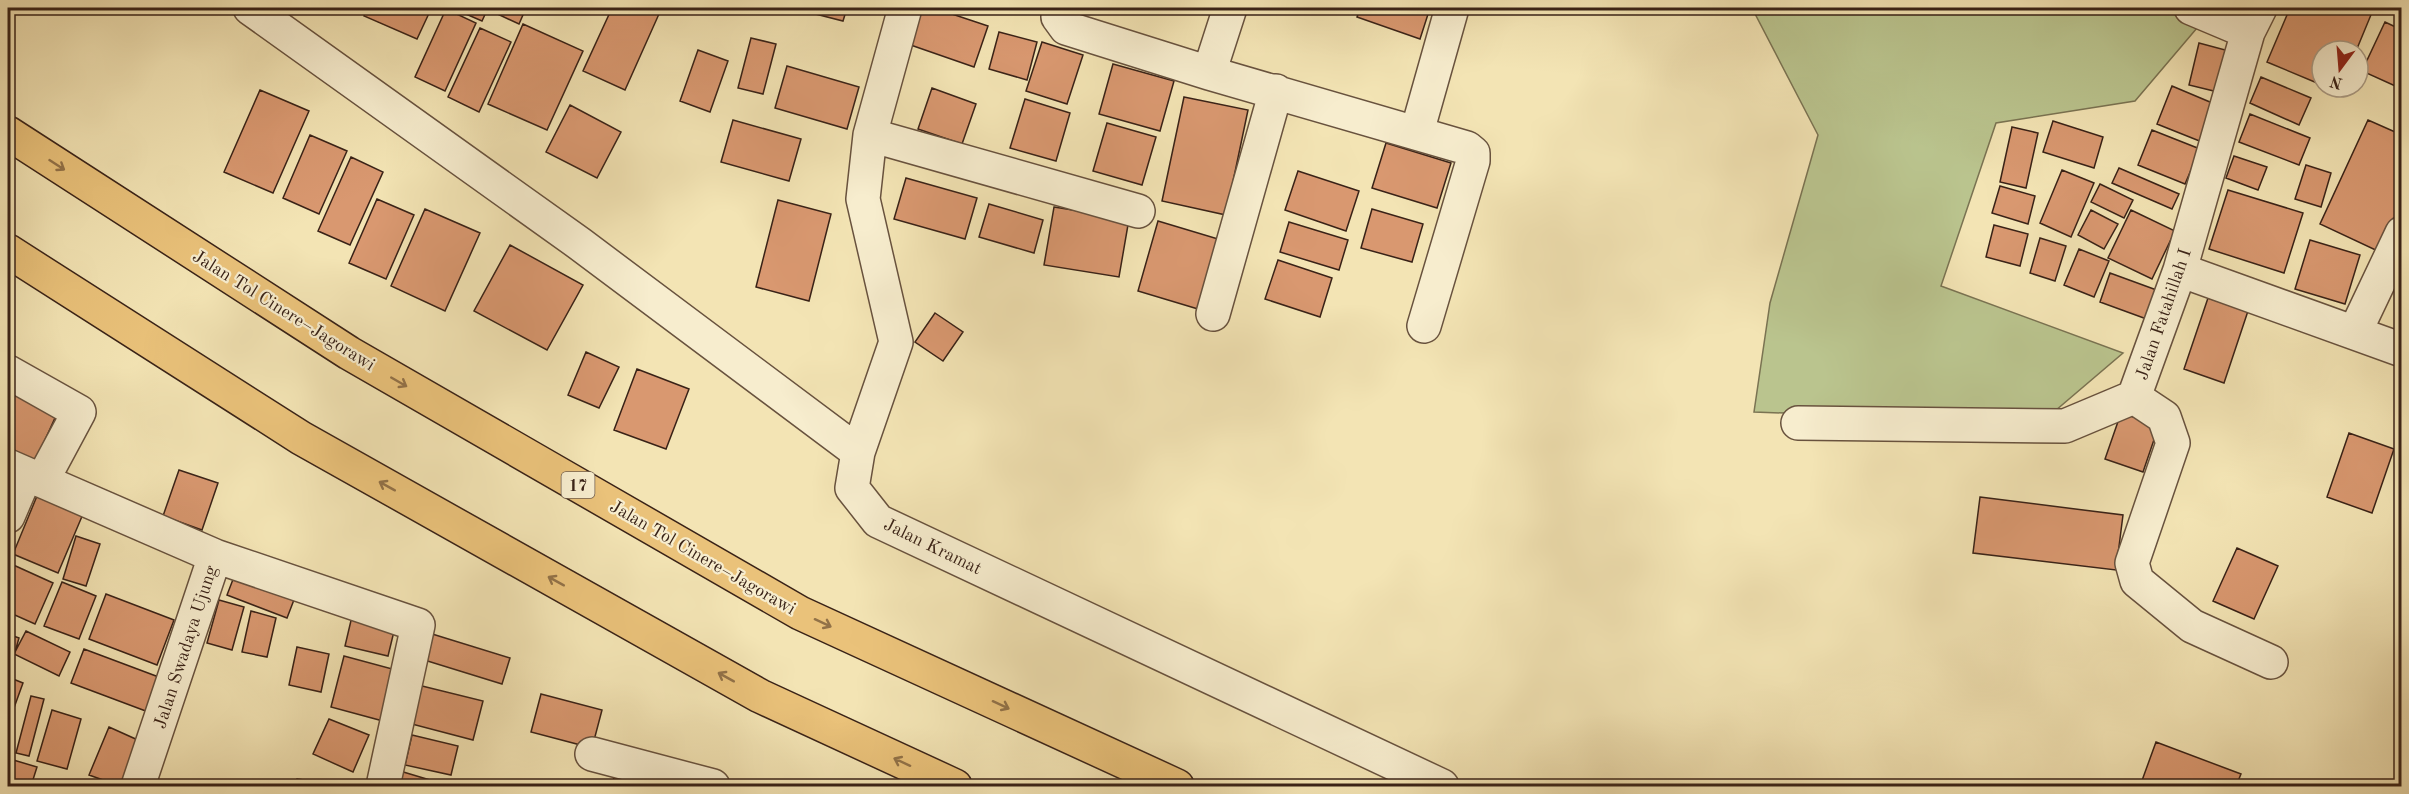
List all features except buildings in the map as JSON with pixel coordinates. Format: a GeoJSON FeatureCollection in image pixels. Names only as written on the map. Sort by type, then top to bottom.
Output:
{"type":"FeatureCollection","features":[{"type":"Feature","properties":{"kind":"highway","name":"Jalan Tol Cinere–Jagorawi"},"geometry":{"type":"LineString","coordinates":[[8,133],[349,353],[800,613],[1176,786]]}},
{"type":"Feature","properties":{"kind":"highway"},"geometry":{"type":"LineString","coordinates":[[8,251],[301,438],[760,696],[955,786]]}},
{"type":"Feature","properties":{"kind":"street"},"geometry":{"type":"LineString","coordinates":[[250,8],[580,244],[858,452]]}},
{"type":"Feature","properties":{"kind":"street","name":"Jalan Kramat"},"geometry":{"type":"LineString","coordinates":[[905,8],[870,135],[863,200],[896,342],[858,452],[852,488],[878,520],[1442,786]]}},
{"type":"Feature","properties":{"kind":"street"},"geometry":{"type":"LineString","coordinates":[[1059,8],[1058,17],[1066,28],[1209,73],[1417,132],[1467,148],[1473,153],[1473,161],[1424,326]]}},
{"type":"Feature","properties":{"kind":"street"},"geometry":{"type":"LineString","coordinates":[[1209,73],[1230,8]]}},
{"type":"Feature","properties":{"kind":"street"},"geometry":{"type":"LineString","coordinates":[[1417,132],[1452,8]]}},
{"type":"Feature","properties":{"kind":"street"},"geometry":{"type":"LineString","coordinates":[[2191,8],[2254,20]]}},
{"type":"Feature","properties":{"kind":"street","name":"Jalan Fatahillah I"},"geometry":{"type":"LineString","coordinates":[[1798,423],[2065,426],[2134,396],[2180,270],[2254,20]]}},
{"type":"Feature","properties":{"kind":"street"},"geometry":{"type":"LineString","coordinates":[[1213,314],[1276,91]]}},
{"type":"Feature","properties":{"kind":"street"},"geometry":{"type":"LineString","coordinates":[[870,135],[1138,211]]}},
{"type":"Feature","properties":{"kind":"street"},"geometry":{"type":"LineString","coordinates":[[2355,332],[2402,233]]}},
{"type":"Feature","properties":{"kind":"street"},"geometry":{"type":"LineString","coordinates":[[2180,270],[2402,350]]}},
{"type":"Feature","properties":{"kind":"street"},"geometry":{"type":"LineString","coordinates":[[8,372],[79,412],[36,479],[8,516]]}},
{"type":"Feature","properties":{"kind":"street"},"geometry":{"type":"LineString","coordinates":[[2134,396],[2164,417],[2173,443],[2132,563],[2137,581],[2192,627],[2271,662]]}},
{"type":"Feature","properties":{"kind":"street","name":"Jalan Swadaya Ujung"},"geometry":{"type":"LineString","coordinates":[[36,479],[215,556],[138,786]]}},
{"type":"Feature","properties":{"kind":"street"},"geometry":{"type":"LineString","coordinates":[[215,556],[418,625],[383,786]]}},
{"type":"Feature","properties":{"kind":"street"},"geometry":{"type":"LineString","coordinates":[[592,754],[713,786]]}},
{"type":"Feature","properties":{"kind":"green space"},"geometry":{"type":"Polygon","coordinates":[[[1752,8],[2214,8],[2135,101],[1996,123],[1941,286],[2123,353],[2042,422],[1754,412],[1770,303],[1818,135],[1752,8]]]}}]}
